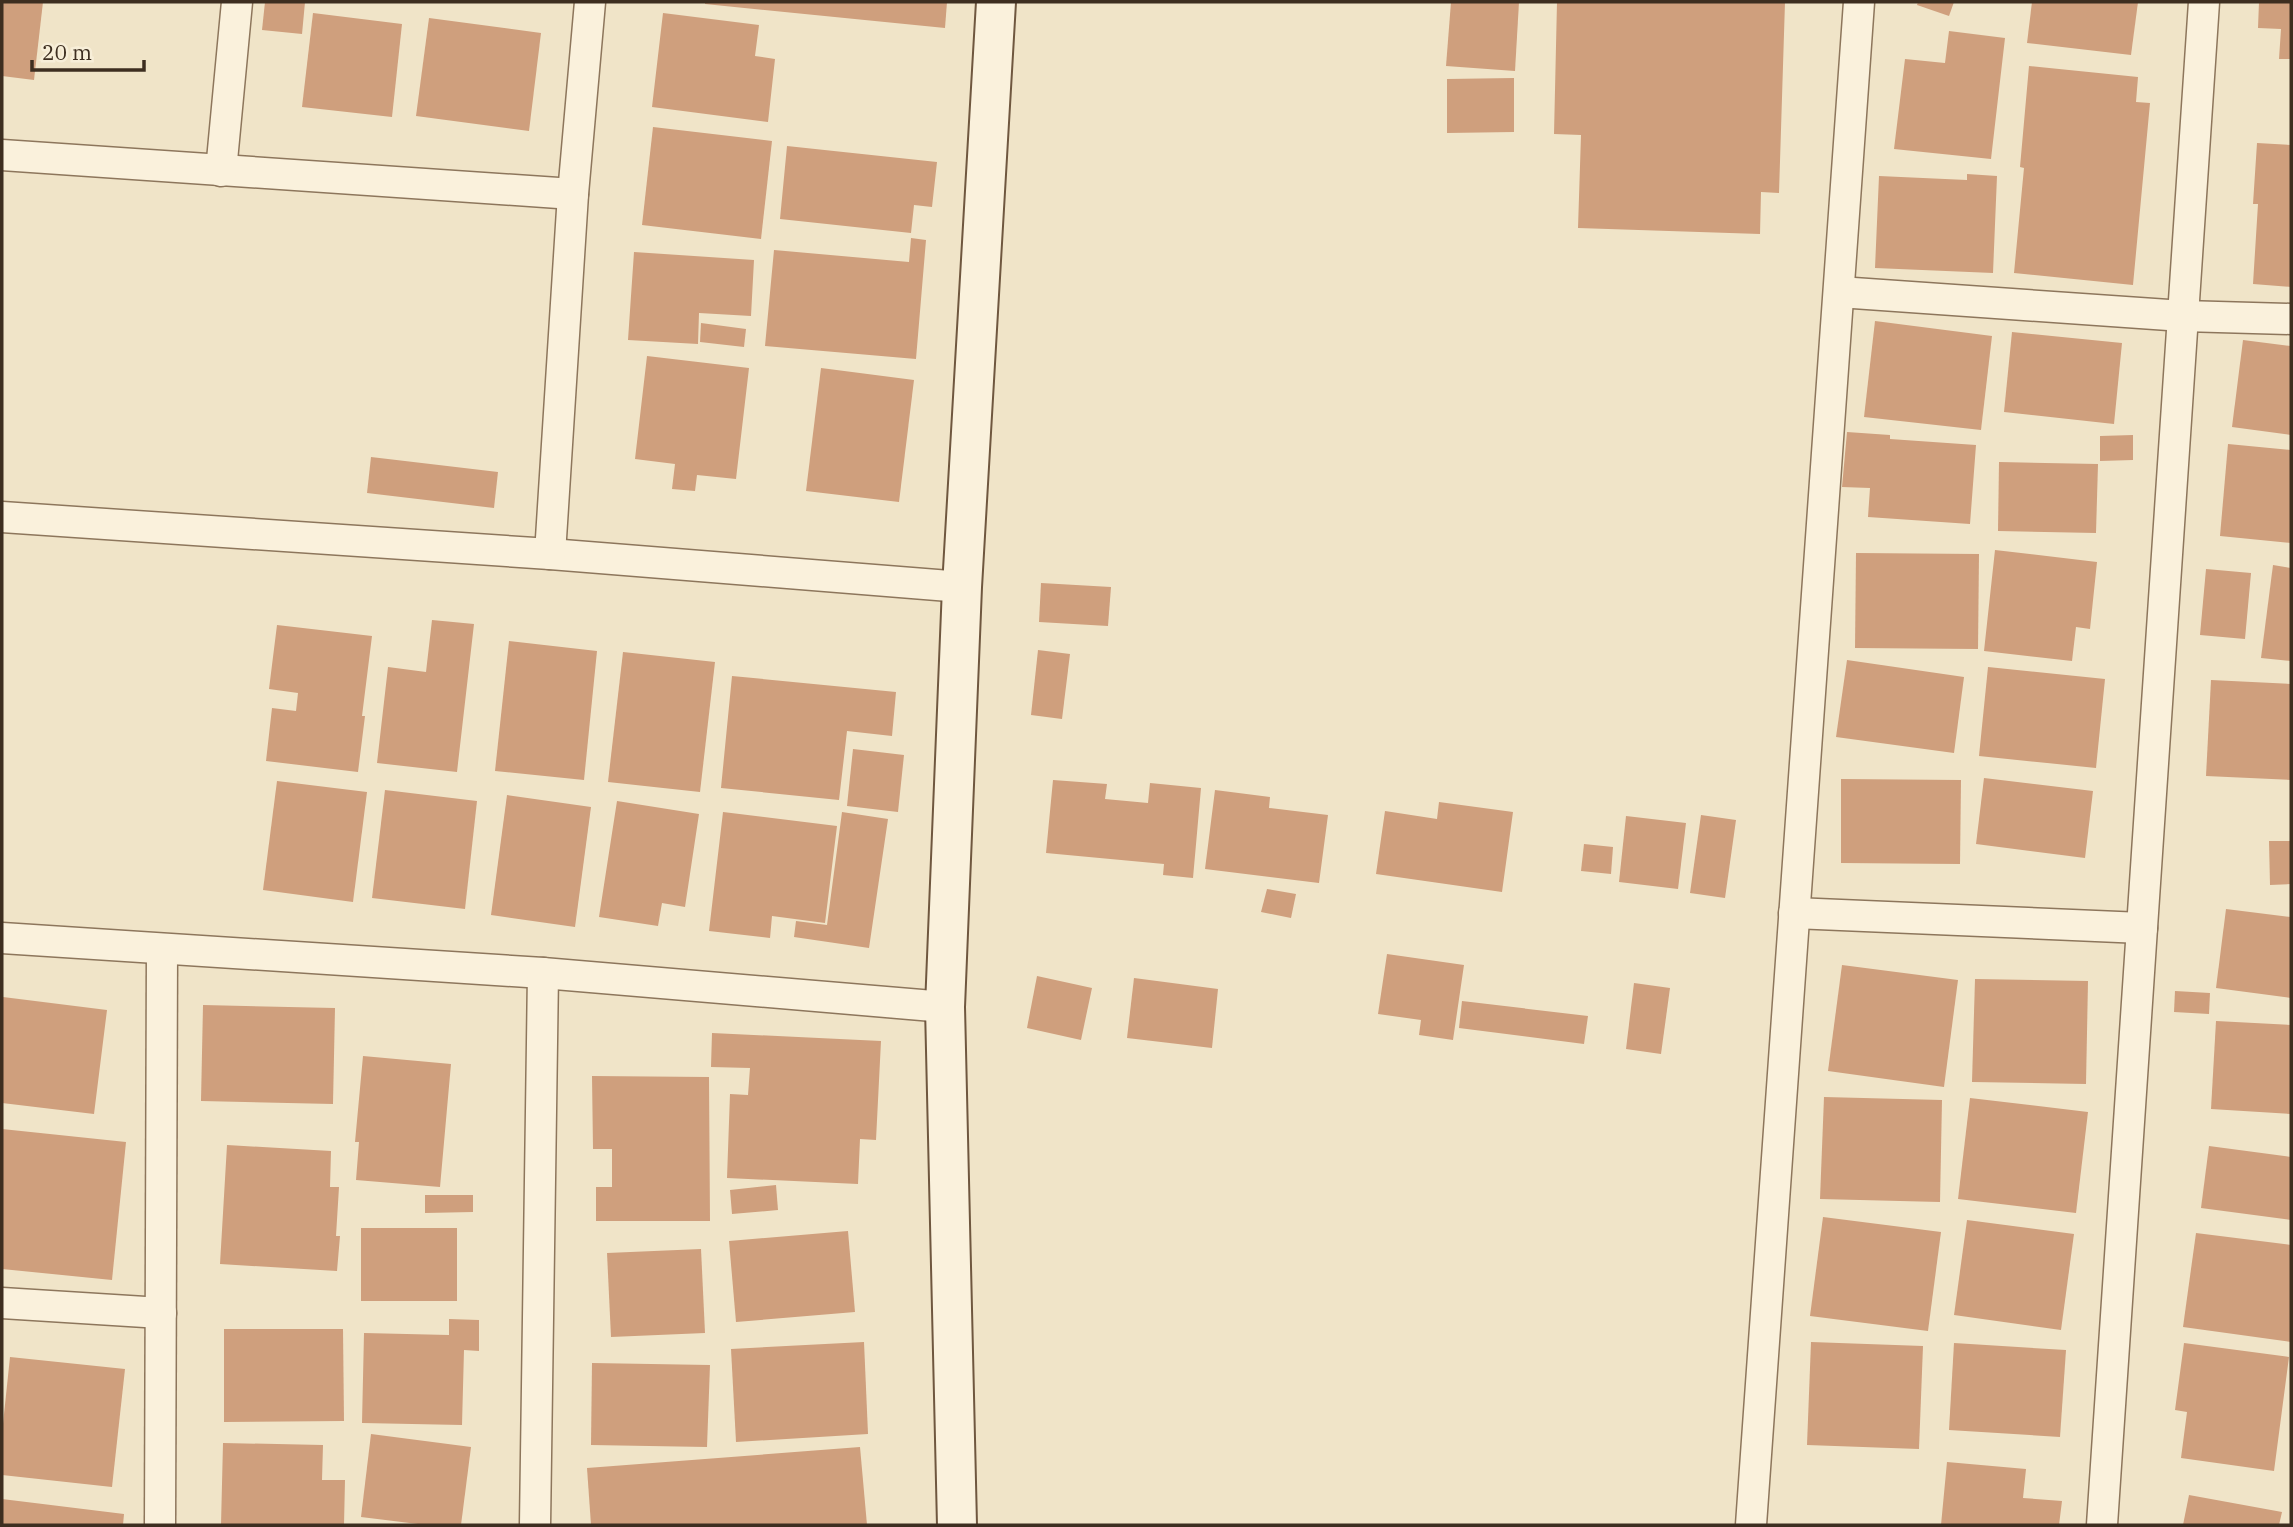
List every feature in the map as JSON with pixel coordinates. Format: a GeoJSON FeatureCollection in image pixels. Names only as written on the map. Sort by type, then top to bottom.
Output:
{"type":"FeatureCollection","features":[{"type":"Feature","properties":{"kind":"street"},"geometry":{"type":"LineString","coordinates":[[222,170],[237,2]]}},
{"type":"Feature","properties":{"kind":"street"},"geometry":{"type":"LineString","coordinates":[[550,554],[573,194],[590,2]]}},
{"type":"Feature","properties":{"kind":"street"},"geometry":{"type":"LineString","coordinates":[[957,1525],[945,1007],[962,587],[996,2]]}},
{"type":"Feature","properties":{"kind":"street"},"geometry":{"type":"LineString","coordinates":[[1751,1525],[1859,2]]}},
{"type":"Feature","properties":{"kind":"street"},"geometry":{"type":"LineString","coordinates":[[2102,1525],[2204,2]]}},
{"type":"Feature","properties":{"kind":"street"},"geometry":{"type":"LineString","coordinates":[[2,155],[573,194]]}},
{"type":"Feature","properties":{"kind":"street"},"geometry":{"type":"LineString","coordinates":[[1839,292],[2183,316],[2291,319]]}},
{"type":"Feature","properties":{"kind":"street"},"geometry":{"type":"LineString","coordinates":[[2,517],[550,554],[962,587]]}},
{"type":"Feature","properties":{"kind":"street"},"geometry":{"type":"LineString","coordinates":[[1794,913],[2142,928]]}},
{"type":"Feature","properties":{"kind":"street"},"geometry":{"type":"LineString","coordinates":[[2,938],[543,973],[945,1007]]}},
{"type":"Feature","properties":{"kind":"street"},"geometry":{"type":"LineString","coordinates":[[160,1525],[162,950]]}},
{"type":"Feature","properties":{"kind":"street"},"geometry":{"type":"LineString","coordinates":[[535,1525],[543,973]]}},
{"type":"Feature","properties":{"kind":"street"},"geometry":{"type":"LineString","coordinates":[[2,1303],[161,1313]]}},
{"type":"Feature","properties":{"kind":"building"},"geometry":{"type":"Polygon","coordinates":[[[2,2],[43,2],[34,80],[2,76],[2,2]]]}},
{"type":"Feature","properties":{"kind":"building"},"geometry":{"type":"Polygon","coordinates":[[[265,2],[305,2],[302,34],[262,30],[265,2]]]}},
{"type":"Feature","properties":{"kind":"building"},"geometry":{"type":"Polygon","coordinates":[[[705,2],[947,2],[945,28],[705,2]]]}},
{"type":"Feature","properties":{"kind":"building"},"geometry":{"type":"Polygon","coordinates":[[[1451,2],[1519,2],[1515,71],[1446,66],[1451,2]]]}},
{"type":"Feature","properties":{"kind":"building"},"geometry":{"type":"Polygon","coordinates":[[[1557,2],[1785,2],[1779,193],[1761,192],[1760,234],[1578,228],[1581,135],[1554,134],[1557,2]]]}},
{"type":"Feature","properties":{"kind":"building"},"geometry":{"type":"Polygon","coordinates":[[[1918,2],[1954,2],[1949,16],[1917,5],[1918,2]]]}},
{"type":"Feature","properties":{"kind":"building"},"geometry":{"type":"Polygon","coordinates":[[[2032,2],[2138,2],[2131,55],[2027,43],[2032,2]]]}},
{"type":"Feature","properties":{"kind":"building"},"geometry":{"type":"Polygon","coordinates":[[[2259,2],[2291,2],[2291,59],[2279,59],[2281,29],[2258,28],[2259,2]]]}},
{"type":"Feature","properties":{"kind":"building"},"geometry":{"type":"Polygon","coordinates":[[[313,13],[402,24],[392,117],[302,107],[313,13]]]}},
{"type":"Feature","properties":{"kind":"building"},"geometry":{"type":"Polygon","coordinates":[[[663,13],[759,25],[755,56],[775,59],[768,122],[652,107],[663,13]]]}},
{"type":"Feature","properties":{"kind":"building"},"geometry":{"type":"Polygon","coordinates":[[[429,18],[541,33],[529,131],[416,116],[429,18]]]}},
{"type":"Feature","properties":{"kind":"building"},"geometry":{"type":"Polygon","coordinates":[[[1949,31],[2005,38],[1991,159],[1894,149],[1905,59],[1945,63],[1949,31]]]}},
{"type":"Feature","properties":{"kind":"building"},"geometry":{"type":"Polygon","coordinates":[[[2029,66],[2138,77],[2136,102],[2150,103],[2133,285],[2014,273],[2024,168],[2020,167],[2029,66]]]}},
{"type":"Feature","properties":{"kind":"building"},"geometry":{"type":"Polygon","coordinates":[[[1514,78],[1514,132],[1447,133],[1447,79],[1514,78]]]}},
{"type":"Feature","properties":{"kind":"building"},"geometry":{"type":"Polygon","coordinates":[[[653,127],[772,141],[761,239],[642,225],[653,127]]]}},
{"type":"Feature","properties":{"kind":"building"},"geometry":{"type":"Polygon","coordinates":[[[2257,143],[2291,145],[2291,287],[2253,284],[2258,204],[2253,204],[2257,143]]]}},
{"type":"Feature","properties":{"kind":"building"},"geometry":{"type":"Polygon","coordinates":[[[787,146],[937,162],[932,207],[914,205],[911,233],[780,219],[787,146]]]}},
{"type":"Feature","properties":{"kind":"building"},"geometry":{"type":"Polygon","coordinates":[[[1967,174],[1997,176],[1993,273],[1875,268],[1879,176],[1967,180],[1967,174]]]}},
{"type":"Feature","properties":{"kind":"building"},"geometry":{"type":"Polygon","coordinates":[[[911,238],[926,240],[916,359],[765,346],[774,250],[909,262],[911,238]]]}},
{"type":"Feature","properties":{"kind":"building"},"geometry":{"type":"Polygon","coordinates":[[[634,252],[754,260],[751,316],[699,313],[698,344],[628,340],[634,252]]]}},
{"type":"Feature","properties":{"kind":"building"},"geometry":{"type":"Polygon","coordinates":[[[1875,321],[1992,336],[1981,430],[1864,417],[1875,321]]]}},
{"type":"Feature","properties":{"kind":"building"},"geometry":{"type":"Polygon","coordinates":[[[701,323],[746,329],[744,347],[700,342],[701,323]]]}},
{"type":"Feature","properties":{"kind":"building"},"geometry":{"type":"Polygon","coordinates":[[[2012,332],[2122,343],[2114,424],[2004,412],[2012,332]]]}},
{"type":"Feature","properties":{"kind":"building"},"geometry":{"type":"Polygon","coordinates":[[[2243,340],[2291,346],[2291,435],[2232,427],[2243,340]]]}},
{"type":"Feature","properties":{"kind":"building"},"geometry":{"type":"Polygon","coordinates":[[[647,356],[749,368],[736,479],[697,475],[695,491],[672,489],[675,464],[635,459],[647,356]]]}},
{"type":"Feature","properties":{"kind":"building"},"geometry":{"type":"Polygon","coordinates":[[[821,368],[914,380],[899,502],[806,491],[821,368]]]}},
{"type":"Feature","properties":{"kind":"building"},"geometry":{"type":"Polygon","coordinates":[[[1847,432],[1890,435],[1890,439],[1976,445],[1970,524],[1868,517],[1870,488],[1842,487],[1847,432]]]}},
{"type":"Feature","properties":{"kind":"building"},"geometry":{"type":"Polygon","coordinates":[[[2133,435],[2133,460],[2100,461],[2100,436],[2133,435]]]}},
{"type":"Feature","properties":{"kind":"building"},"geometry":{"type":"Polygon","coordinates":[[[2228,444],[2291,450],[2291,543],[2220,536],[2228,444]]]}},
{"type":"Feature","properties":{"kind":"building"},"geometry":{"type":"Polygon","coordinates":[[[371,457],[498,472],[494,508],[367,493],[371,457]]]}},
{"type":"Feature","properties":{"kind":"building"},"geometry":{"type":"Polygon","coordinates":[[[1999,462],[2098,464],[2096,533],[1998,531],[1999,462]]]}},
{"type":"Feature","properties":{"kind":"building"},"geometry":{"type":"Polygon","coordinates":[[[1995,550],[2097,562],[2090,629],[2076,627],[2072,661],[1984,651],[1995,550]]]}},
{"type":"Feature","properties":{"kind":"building"},"geometry":{"type":"Polygon","coordinates":[[[1856,553],[1979,554],[1978,649],[1855,648],[1856,553]]]}},
{"type":"Feature","properties":{"kind":"building"},"geometry":{"type":"Polygon","coordinates":[[[2273,565],[2291,568],[2291,661],[2261,658],[2273,565]]]}},
{"type":"Feature","properties":{"kind":"building"},"geometry":{"type":"Polygon","coordinates":[[[2206,569],[2251,573],[2245,639],[2200,635],[2206,569]]]}},
{"type":"Feature","properties":{"kind":"building"},"geometry":{"type":"Polygon","coordinates":[[[1041,583],[1111,587],[1108,626],[1039,622],[1041,583]]]}},
{"type":"Feature","properties":{"kind":"building"},"geometry":{"type":"Polygon","coordinates":[[[432,620],[474,624],[457,772],[377,763],[388,667],[426,672],[432,620]]]}},
{"type":"Feature","properties":{"kind":"building"},"geometry":{"type":"Polygon","coordinates":[[[277,625],[372,636],[358,772],[266,761],[272,708],[296,711],[298,693],[269,689],[277,625]]]}},
{"type":"Feature","properties":{"kind":"building"},"geometry":{"type":"Polygon","coordinates":[[[509,641],[597,651],[584,780],[495,771],[509,641]]]}},
{"type":"Feature","properties":{"kind":"building"},"geometry":{"type":"Polygon","coordinates":[[[1038,650],[1070,654],[1062,719],[1031,715],[1038,650]]]}},
{"type":"Feature","properties":{"kind":"building"},"geometry":{"type":"Polygon","coordinates":[[[623,652],[715,662],[700,792],[608,782],[623,652]]]}},
{"type":"Feature","properties":{"kind":"building"},"geometry":{"type":"Polygon","coordinates":[[[1847,660],[1964,677],[1954,753],[1836,737],[1847,660]]]}},
{"type":"Feature","properties":{"kind":"building"},"geometry":{"type":"Polygon","coordinates":[[[1988,667],[2105,679],[2096,768],[1979,756],[1988,667]]]}},
{"type":"Feature","properties":{"kind":"building"},"geometry":{"type":"Polygon","coordinates":[[[732,676],[896,692],[892,736],[847,731],[839,800],[721,788],[732,676]]]}},
{"type":"Feature","properties":{"kind":"building"},"geometry":{"type":"Polygon","coordinates":[[[2211,680],[2291,684],[2291,780],[2206,776],[2211,680]]]}},
{"type":"Feature","properties":{"kind":"building"},"geometry":{"type":"Polygon","coordinates":[[[853,749],[904,755],[898,812],[847,806],[853,749]]]}},
{"type":"Feature","properties":{"kind":"building"},"geometry":{"type":"Polygon","coordinates":[[[1984,778],[2093,791],[2085,858],[1976,844],[1984,778]]]}},
{"type":"Feature","properties":{"kind":"building"},"geometry":{"type":"Polygon","coordinates":[[[1841,779],[1961,780],[1960,864],[1841,863],[1841,779]]]}},
{"type":"Feature","properties":{"kind":"building"},"geometry":{"type":"Polygon","coordinates":[[[1053,780],[1107,784],[1105,799],[1148,803],[1150,783],[1201,788],[1193,878],[1163,875],[1164,864],[1046,853],[1053,780]]]}},
{"type":"Feature","properties":{"kind":"building"},"geometry":{"type":"Polygon","coordinates":[[[277,781],[367,792],[353,902],[263,890],[277,781]]]}},
{"type":"Feature","properties":{"kind":"building"},"geometry":{"type":"Polygon","coordinates":[[[385,790],[477,801],[465,909],[372,898],[385,790]]]}},
{"type":"Feature","properties":{"kind":"building"},"geometry":{"type":"Polygon","coordinates":[[[1215,790],[1270,797],[1269,808],[1328,815],[1319,883],[1205,869],[1215,790]]]}},
{"type":"Feature","properties":{"kind":"building"},"geometry":{"type":"Polygon","coordinates":[[[507,795],[591,807],[575,927],[491,915],[507,795]]]}},
{"type":"Feature","properties":{"kind":"building"},"geometry":{"type":"Polygon","coordinates":[[[617,801],[699,814],[685,907],[662,903],[658,926],[599,917],[617,801]]]}},
{"type":"Feature","properties":{"kind":"building"},"geometry":{"type":"Polygon","coordinates":[[[1439,802],[1513,812],[1502,892],[1376,874],[1385,811],[1437,819],[1439,802]]]}},
{"type":"Feature","properties":{"kind":"building"},"geometry":{"type":"Polygon","coordinates":[[[723,812],[837,826],[825,923],[772,916],[770,938],[709,931],[723,812]]]}},
{"type":"Feature","properties":{"kind":"building"},"geometry":{"type":"Polygon","coordinates":[[[842,812],[888,819],[869,948],[794,937],[796,921],[827,925],[842,812]]]}},
{"type":"Feature","properties":{"kind":"building"},"geometry":{"type":"Polygon","coordinates":[[[1701,815],[1736,820],[1725,898],[1690,893],[1701,815]]]}},
{"type":"Feature","properties":{"kind":"building"},"geometry":{"type":"Polygon","coordinates":[[[1626,816],[1686,823],[1678,889],[1619,882],[1626,816]]]}},
{"type":"Feature","properties":{"kind":"building"},"geometry":{"type":"Polygon","coordinates":[[[2269,841],[2291,841],[2291,884],[2270,885],[2269,841]]]}},
{"type":"Feature","properties":{"kind":"building"},"geometry":{"type":"Polygon","coordinates":[[[1584,844],[1613,847],[1611,874],[1581,871],[1584,844]]]}},
{"type":"Feature","properties":{"kind":"building"},"geometry":{"type":"Polygon","coordinates":[[[1267,889],[1296,894],[1291,918],[1261,912],[1267,889]]]}},
{"type":"Feature","properties":{"kind":"building"},"geometry":{"type":"Polygon","coordinates":[[[2226,909],[2291,917],[2291,998],[2216,988],[2226,909]]]}},
{"type":"Feature","properties":{"kind":"building"},"geometry":{"type":"Polygon","coordinates":[[[1387,954],[1464,965],[1453,1040],[1419,1035],[1421,1020],[1378,1014],[1387,954]]]}},
{"type":"Feature","properties":{"kind":"building"},"geometry":{"type":"Polygon","coordinates":[[[1842,965],[1958,980],[1944,1087],[1828,1071],[1842,965]]]}},
{"type":"Feature","properties":{"kind":"building"},"geometry":{"type":"Polygon","coordinates":[[[1037,976],[1092,988],[1081,1040],[1027,1028],[1037,976]]]}},
{"type":"Feature","properties":{"kind":"building"},"geometry":{"type":"Polygon","coordinates":[[[1134,978],[1218,989],[1212,1048],[1127,1038],[1134,978]]]}},
{"type":"Feature","properties":{"kind":"building"},"geometry":{"type":"Polygon","coordinates":[[[1975,979],[2088,981],[2086,1084],[1972,1082],[1975,979]]]}},
{"type":"Feature","properties":{"kind":"building"},"geometry":{"type":"Polygon","coordinates":[[[1634,983],[1670,988],[1661,1054],[1626,1049],[1634,983]]]}},
{"type":"Feature","properties":{"kind":"building"},"geometry":{"type":"Polygon","coordinates":[[[2175,991],[2210,993],[2209,1014],[2174,1012],[2175,991]]]}},
{"type":"Feature","properties":{"kind":"building"},"geometry":{"type":"Polygon","coordinates":[[[3,997],[107,1010],[94,1114],[2,1103],[3,997]]]}},
{"type":"Feature","properties":{"kind":"building"},"geometry":{"type":"Polygon","coordinates":[[[1462,1001],[1588,1016],[1584,1044],[1459,1028],[1462,1001]]]}},
{"type":"Feature","properties":{"kind":"building"},"geometry":{"type":"Polygon","coordinates":[[[203,1005],[335,1008],[333,1104],[201,1101],[203,1005]]]}},
{"type":"Feature","properties":{"kind":"building"},"geometry":{"type":"Polygon","coordinates":[[[2216,1021],[2291,1025],[2291,1114],[2211,1109],[2216,1021]]]}},
{"type":"Feature","properties":{"kind":"building"},"geometry":{"type":"Polygon","coordinates":[[[712,1033],[881,1041],[876,1140],[860,1139],[858,1184],[727,1178],[730,1094],[748,1095],[750,1068],[711,1067],[712,1033]]]}},
{"type":"Feature","properties":{"kind":"building"},"geometry":{"type":"Polygon","coordinates":[[[363,1056],[451,1064],[440,1187],[356,1180],[359,1142],[355,1142],[363,1056]]]}},
{"type":"Feature","properties":{"kind":"building"},"geometry":{"type":"Polygon","coordinates":[[[592,1076],[709,1077],[710,1221],[596,1221],[596,1187],[612,1187],[612,1149],[593,1149],[592,1076]]]}},
{"type":"Feature","properties":{"kind":"building"},"geometry":{"type":"Polygon","coordinates":[[[1824,1097],[1942,1100],[1940,1202],[1820,1199],[1824,1097]]]}},
{"type":"Feature","properties":{"kind":"building"},"geometry":{"type":"Polygon","coordinates":[[[1970,1098],[2088,1112],[2076,1213],[1958,1199],[1970,1098]]]}},
{"type":"Feature","properties":{"kind":"building"},"geometry":{"type":"Polygon","coordinates":[[[2,1129],[126,1142],[112,1280],[2,1269],[2,1129]]]}},
{"type":"Feature","properties":{"kind":"building"},"geometry":{"type":"Polygon","coordinates":[[[227,1145],[331,1151],[330,1187],[339,1187],[336,1236],[340,1236],[337,1271],[220,1264],[227,1145]]]}},
{"type":"Feature","properties":{"kind":"building"},"geometry":{"type":"Polygon","coordinates":[[[2209,1146],[2291,1157],[2291,1220],[2201,1208],[2209,1146]]]}},
{"type":"Feature","properties":{"kind":"building"},"geometry":{"type":"Polygon","coordinates":[[[776,1185],[778,1210],[732,1214],[730,1190],[776,1185]]]}},
{"type":"Feature","properties":{"kind":"building"},"geometry":{"type":"Polygon","coordinates":[[[425,1195],[473,1195],[473,1212],[425,1213],[425,1195]]]}},
{"type":"Feature","properties":{"kind":"building"},"geometry":{"type":"Polygon","coordinates":[[[1823,1217],[1941,1232],[1928,1331],[1810,1316],[1823,1217]]]}},
{"type":"Feature","properties":{"kind":"building"},"geometry":{"type":"Polygon","coordinates":[[[1967,1220],[2074,1234],[2061,1330],[1954,1315],[1967,1220]]]}},
{"type":"Feature","properties":{"kind":"building"},"geometry":{"type":"Polygon","coordinates":[[[361,1228],[457,1228],[457,1301],[361,1301],[361,1228]]]}},
{"type":"Feature","properties":{"kind":"building"},"geometry":{"type":"Polygon","coordinates":[[[848,1231],[855,1312],[736,1322],[729,1241],[848,1231]]]}},
{"type":"Feature","properties":{"kind":"building"},"geometry":{"type":"Polygon","coordinates":[[[2196,1233],[2291,1245],[2291,1342],[2183,1327],[2196,1233]]]}},
{"type":"Feature","properties":{"kind":"building"},"geometry":{"type":"Polygon","coordinates":[[[701,1249],[705,1333],[611,1337],[607,1253],[701,1249]]]}},
{"type":"Feature","properties":{"kind":"building"},"geometry":{"type":"Polygon","coordinates":[[[449,1319],[479,1320],[479,1351],[464,1350],[462,1425],[362,1423],[364,1333],[449,1335],[449,1319]]]}},
{"type":"Feature","properties":{"kind":"building"},"geometry":{"type":"Polygon","coordinates":[[[224,1329],[343,1329],[344,1421],[224,1422],[224,1329]]]}},
{"type":"Feature","properties":{"kind":"building"},"geometry":{"type":"Polygon","coordinates":[[[864,1342],[868,1434],[736,1442],[731,1349],[864,1342]]]}},
{"type":"Feature","properties":{"kind":"building"},"geometry":{"type":"Polygon","coordinates":[[[1811,1342],[1923,1346],[1919,1449],[1807,1445],[1811,1342]]]}},
{"type":"Feature","properties":{"kind":"building"},"geometry":{"type":"Polygon","coordinates":[[[1954,1343],[2066,1350],[2060,1437],[1949,1430],[1954,1343]]]}},
{"type":"Feature","properties":{"kind":"building"},"geometry":{"type":"Polygon","coordinates":[[[2184,1343],[2289,1357],[2274,1471],[2181,1458],[2187,1412],[2175,1410],[2184,1343]]]}},
{"type":"Feature","properties":{"kind":"building"},"geometry":{"type":"Polygon","coordinates":[[[10,1357],[125,1369],[112,1487],[2,1475],[2,1433],[10,1357]]]}},
{"type":"Feature","properties":{"kind":"building"},"geometry":{"type":"Polygon","coordinates":[[[592,1363],[710,1365],[707,1447],[591,1445],[592,1363]]]}},
{"type":"Feature","properties":{"kind":"building"},"geometry":{"type":"Polygon","coordinates":[[[371,1434],[471,1447],[461,1525],[426,1525],[361,1517],[371,1434]]]}},
{"type":"Feature","properties":{"kind":"building"},"geometry":{"type":"Polygon","coordinates":[[[223,1443],[323,1445],[322,1480],[345,1480],[344,1525],[221,1525],[223,1443]]]}},
{"type":"Feature","properties":{"kind":"building"},"geometry":{"type":"Polygon","coordinates":[[[860,1447],[867,1525],[591,1525],[587,1468],[860,1447]]]}},
{"type":"Feature","properties":{"kind":"building"},"geometry":{"type":"Polygon","coordinates":[[[1947,1462],[2026,1469],[2023,1498],[2062,1501],[2059,1525],[1941,1525],[1947,1462]]]}},
{"type":"Feature","properties":{"kind":"building"},"geometry":{"type":"Polygon","coordinates":[[[2189,1495],[2282,1512],[2279,1525],[2183,1525],[2189,1495]]]}},
{"type":"Feature","properties":{"kind":"building"},"geometry":{"type":"Polygon","coordinates":[[[2,1499],[124,1514],[123,1525],[2,1525],[2,1499]]]}}]}
